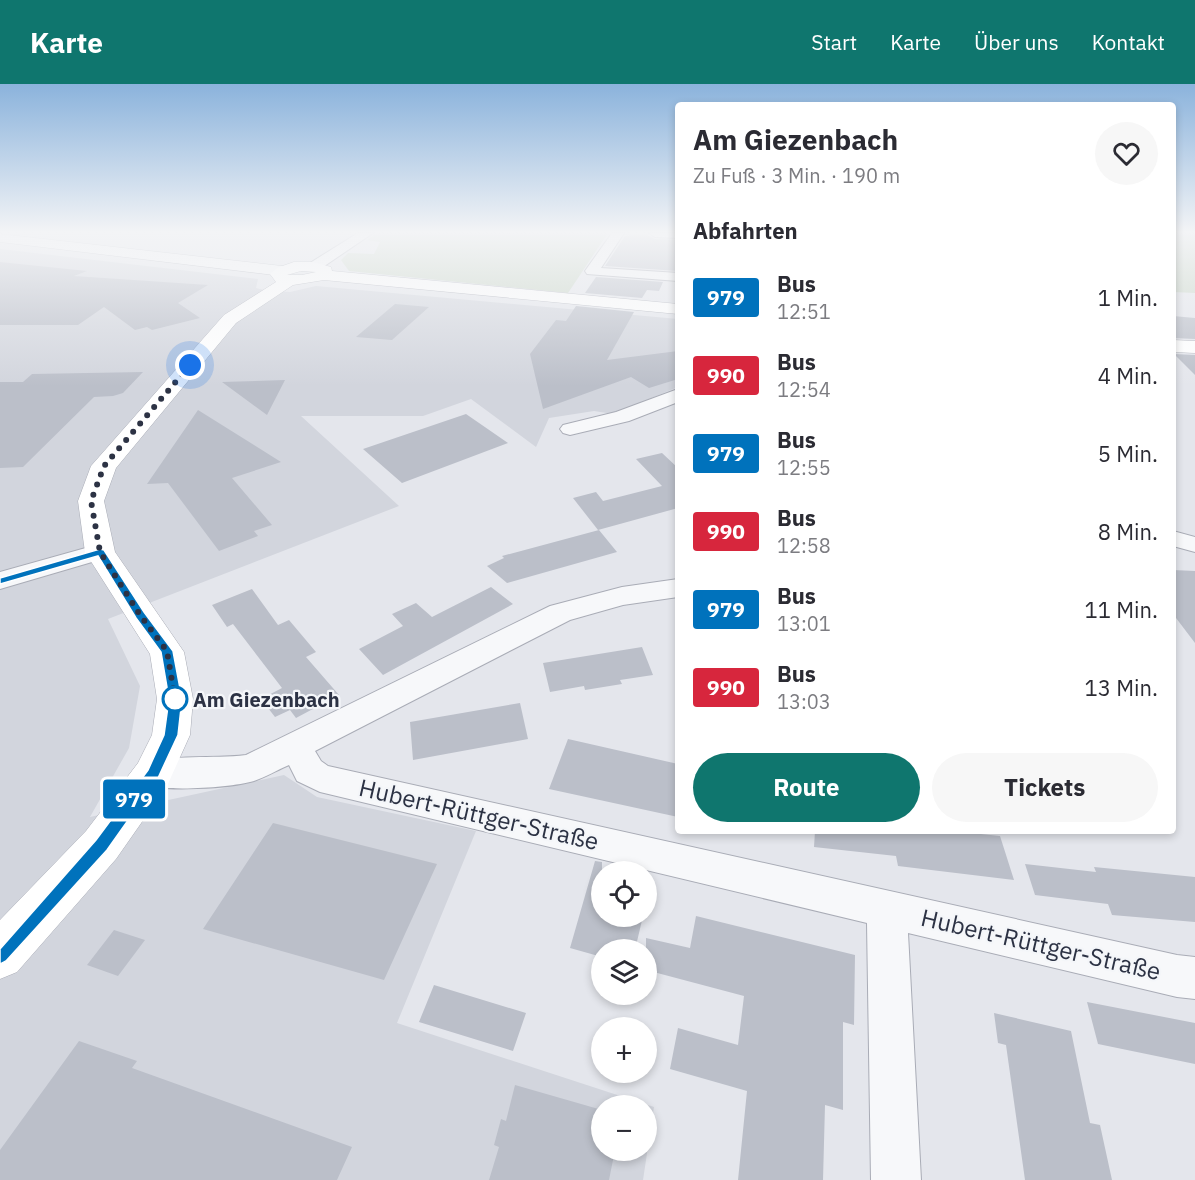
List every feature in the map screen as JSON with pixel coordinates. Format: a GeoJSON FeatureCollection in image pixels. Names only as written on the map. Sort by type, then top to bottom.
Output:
{"type":"FeatureCollection","features":[{"type":"Feature","properties":{"kind":"main road"},"geometry":{"type":"LineString","coordinates":[[0,955],[101,845],[153,774],[171,735],[175,699],[167,651],[140,615],[100,552],[91,501],[104,466],[230,319],[275,284]]}},
{"type":"Feature","properties":{"kind":"main road"},"geometry":{"type":"LineString","coordinates":[[443,284],[675,309]]}},
{"type":"Feature","properties":{"kind":"main road"},"geometry":{"type":"LineString","coordinates":[[1176,346],[1195,347]]}},
{"type":"Feature","properties":{"kind":"street"},"geometry":{"type":"LineString","coordinates":[[570,429],[622,417],[675,396]]}},
{"type":"Feature","properties":{"kind":"street"},"geometry":{"type":"LineString","coordinates":[[1176,539],[1195,545]]}},
{"type":"Feature","properties":{"kind":"street"},"geometry":{"type":"LineString","coordinates":[[0,580],[100,552]]}},
{"type":"Feature","properties":{"kind":"street"},"geometry":{"type":"LineString","coordinates":[[153,774],[223,772],[252,768],[560,613],[622,596],[675,588]]}},
{"type":"Feature","properties":{"kind":"street","name":"Hubert-Rüttger-Straße"},"geometry":{"type":"LineString","coordinates":[[296,747],[309,771],[320,778],[1195,978]]}},
{"type":"Feature","properties":{"kind":"street"},"geometry":{"type":"LineString","coordinates":[[886,909],[896,1180]]}},
{"type":"Feature","properties":{"kind":"shaded area"},"geometry":{"type":"Polygon","coordinates":[[[0,284],[257,284],[256,288],[268,291],[290,292],[316,286],[675,319],[675,388],[613,414],[594,411],[549,418],[536,447],[471,399],[423,416],[301,416],[399,506],[108,619],[140,686],[129,748],[90,817],[284,775],[317,797],[476,831],[397,1023],[617,1095],[591,1095],[591,1161],[646,1161],[643,1180],[0,1180],[0,284]]]}},
{"type":"Feature","properties":{"kind":"green space"},"geometry":{"type":"Polygon","coordinates":[[[480,284],[574,284],[568,293],[480,284]]]}},
{"type":"Feature","properties":{"kind":"green space"},"geometry":{"type":"Polygon","coordinates":[[[1176,284],[1195,284],[1195,293],[1176,292],[1176,284]]]}},
{"type":"Feature","properties":{"kind":"building"},"geometry":{"type":"Polygon","coordinates":[[[0,284],[208,285],[178,303],[200,318],[152,330],[147,327],[135,330],[104,307],[78,325],[0,325],[0,284]]]}},
{"type":"Feature","properties":{"kind":"building"},"geometry":{"type":"Polygon","coordinates":[[[591,284],[662,284],[659,291],[647,290],[642,298],[585,293],[591,284]]]}},
{"type":"Feature","properties":{"kind":"building"},"geometry":{"type":"Polygon","coordinates":[[[395,304],[429,307],[392,340],[356,337],[395,304]]]}},
{"type":"Feature","properties":{"kind":"building"},"geometry":{"type":"Polygon","coordinates":[[[576,306],[634,312],[607,360],[675,351],[675,380],[649,388],[631,377],[543,409],[530,354],[556,320],[566,321],[576,306]]]}},
{"type":"Feature","properties":{"kind":"building"},"geometry":{"type":"Polygon","coordinates":[[[1176,316],[1195,318],[1195,339],[1176,338],[1176,316]]]}},
{"type":"Feature","properties":{"kind":"building"},"geometry":{"type":"Polygon","coordinates":[[[1176,354],[1195,355],[1195,375],[1176,356],[1176,354]]]}},
{"type":"Feature","properties":{"kind":"building"},"geometry":{"type":"Polygon","coordinates":[[[143,372],[123,393],[94,397],[23,467],[0,468],[0,382],[23,382],[32,374],[143,372]]]}},
{"type":"Feature","properties":{"kind":"building"},"geometry":{"type":"Polygon","coordinates":[[[285,380],[267,415],[222,382],[285,380]]]}},
{"type":"Feature","properties":{"kind":"building"},"geometry":{"type":"Polygon","coordinates":[[[198,410],[281,462],[232,478],[272,525],[254,531],[258,536],[219,551],[168,483],[147,484],[198,410]]]}},
{"type":"Feature","properties":{"kind":"building"},"geometry":{"type":"Polygon","coordinates":[[[466,414],[508,443],[402,483],[363,449],[466,414]]]}},
{"type":"Feature","properties":{"kind":"building"},"geometry":{"type":"Polygon","coordinates":[[[662,453],[675,465],[675,509],[598,530],[573,498],[596,492],[603,501],[662,486],[636,459],[662,453]]]}},
{"type":"Feature","properties":{"kind":"building"},"geometry":{"type":"Polygon","coordinates":[[[599,530],[617,552],[507,583],[487,566],[504,558],[502,556],[599,530]]]}},
{"type":"Feature","properties":{"kind":"building"},"geometry":{"type":"Polygon","coordinates":[[[1176,570],[1195,571],[1195,643],[1176,618],[1176,570]]]}},
{"type":"Feature","properties":{"kind":"building"},"geometry":{"type":"Polygon","coordinates":[[[491,587],[513,604],[383,675],[359,649],[403,626],[392,614],[416,603],[432,617],[491,587]]]}},
{"type":"Feature","properties":{"kind":"building"},"geometry":{"type":"Polygon","coordinates":[[[252,589],[278,625],[289,620],[316,652],[306,657],[339,695],[296,718],[290,710],[275,717],[261,699],[282,688],[233,624],[227,627],[212,605],[252,589]]]}},
{"type":"Feature","properties":{"kind":"building"},"geometry":{"type":"Polygon","coordinates":[[[642,647],[653,675],[620,680],[622,684],[585,690],[584,686],[550,692],[543,663],[642,647]]]}},
{"type":"Feature","properties":{"kind":"building"},"geometry":{"type":"Polygon","coordinates":[[[520,703],[528,739],[413,760],[410,722],[520,703]]]}},
{"type":"Feature","properties":{"kind":"building"},"geometry":{"type":"Polygon","coordinates":[[[568,739],[675,763],[675,816],[549,789],[568,739]]]}},
{"type":"Feature","properties":{"kind":"building"},"geometry":{"type":"Polygon","coordinates":[[[273,823],[437,864],[384,980],[203,929],[273,823]]]}},
{"type":"Feature","properties":{"kind":"building"},"geometry":{"type":"Polygon","coordinates":[[[815,834],[1000,836],[1014,880],[898,866],[896,856],[814,847],[815,834]]]}},
{"type":"Feature","properties":{"kind":"building"},"geometry":{"type":"Polygon","coordinates":[[[1025,864],[1096,872],[1094,867],[1195,877],[1195,922],[1112,915],[1108,904],[1035,895],[1025,864]]]}},
{"type":"Feature","properties":{"kind":"building"},"geometry":{"type":"Polygon","coordinates":[[[591,875],[591,927],[640,927],[638,939],[591,939],[591,954],[570,948],[591,875]]]}},
{"type":"Feature","properties":{"kind":"building"},"geometry":{"type":"Polygon","coordinates":[[[696,916],[855,955],[854,1025],[843,1022],[843,1110],[825,1105],[823,1180],[738,1180],[747,1091],[670,1069],[678,1028],[738,1045],[744,996],[657,973],[657,940],[690,948],[696,916]]]}},
{"type":"Feature","properties":{"kind":"building"},"geometry":{"type":"Polygon","coordinates":[[[114,930],[145,940],[118,976],[87,965],[114,930]]]}},
{"type":"Feature","properties":{"kind":"building"},"geometry":{"type":"Polygon","coordinates":[[[434,985],[526,1013],[513,1051],[419,1022],[434,985]]]}},
{"type":"Feature","properties":{"kind":"building"},"geometry":{"type":"Polygon","coordinates":[[[1087,1002],[1195,1023],[1195,1064],[1098,1044],[1087,1002]]]}},
{"type":"Feature","properties":{"kind":"building"},"geometry":{"type":"Polygon","coordinates":[[[994,1013],[1071,1031],[1090,1123],[1100,1125],[1112,1180],[1025,1180],[1006,1045],[998,1043],[994,1013]]]}},
{"type":"Feature","properties":{"kind":"building"},"geometry":{"type":"Polygon","coordinates":[[[79,1041],[137,1061],[132,1068],[352,1147],[337,1180],[0,1180],[0,1150],[79,1041]]]}},
{"type":"Feature","properties":{"kind":"building"},"geometry":{"type":"Polygon","coordinates":[[[515,1085],[591,1107],[591,1161],[613,1161],[609,1180],[489,1180],[499,1147],[494,1145],[501,1119],[506,1121],[515,1085]]]}},
{"type":"Feature","properties":{"kind":"bus line","name":"979"},"geometry":{"type":"LineString","coordinates":[[0,581],[100,552],[140,615],[167,651],[175,699],[171,735],[153,774],[101,845],[0,955]]}},
{"type":"Feature","properties":{"kind":"place","name":"Am Giezenbach"},"geometry":{"type":"Point","coordinates":[175,699]}},
{"type":"Feature","properties":{"kind":"route"},"geometry":{"type":"LineString","coordinates":[[175,699],[167,651],[140,615],[100,552],[91,501],[104,466],[190,365]]}}]}
